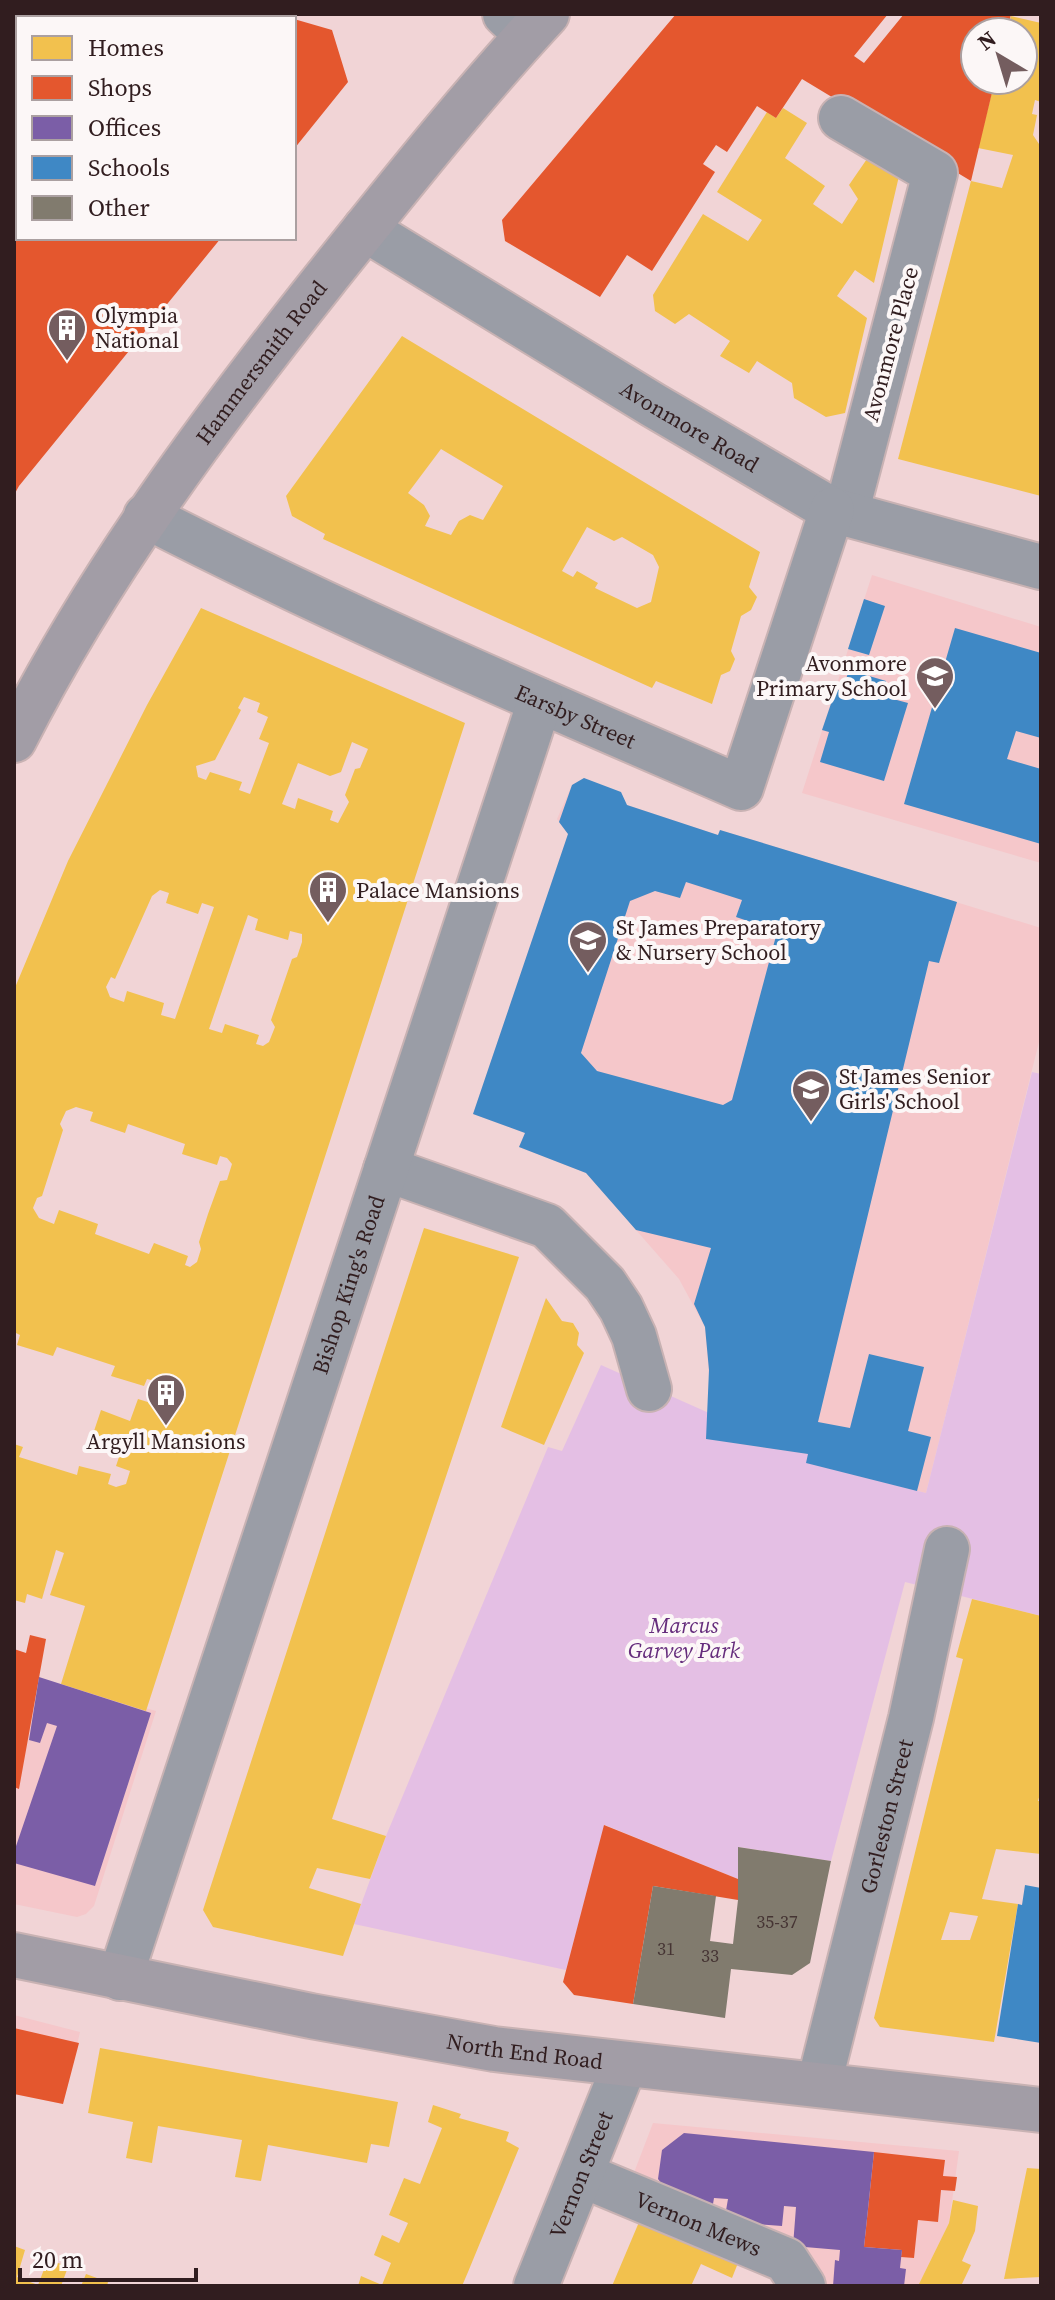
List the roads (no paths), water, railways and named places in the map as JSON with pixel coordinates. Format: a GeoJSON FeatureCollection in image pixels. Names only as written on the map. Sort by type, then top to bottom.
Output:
{"type":"FeatureCollection","features":[{"type":"Feature","properties":{"kind":"main road","name":"Hammersmith Road"},"geometry":{"type":"LineString","coordinates":[[14,740],[86,612],[146,516],[239,388],[526,21]]}},
{"type":"Feature","properties":{"kind":"main road","name":"North End Road"},"geometry":{"type":"LineString","coordinates":[[14,1955],[494,2049],[1041,2110]]}},
{"type":"Feature","properties":{"kind":"street","name":"Avonmore Place"},"geometry":{"type":"LineString","coordinates":[[839,512],[935,173],[841,118]]}},
{"type":"Feature","properties":{"kind":"street","name":"Avonmore Road"},"geometry":{"type":"LineString","coordinates":[[365,229],[653,405],[839,512],[1041,567]]}},
{"type":"Feature","properties":{"kind":"street","name":"Earsby Street"},"geometry":{"type":"LineString","coordinates":[[146,516],[222,555],[540,701],[741,788],[839,512]]}},
{"type":"Feature","properties":{"kind":"street","name":"Bishop King's Road"},"geometry":{"type":"LineString","coordinates":[[120,1978],[540,701]]}},
{"type":"Feature","properties":{"kind":"street"},"geometry":{"type":"LineString","coordinates":[[386,1169],[547,1226],[605,1284],[621,1308],[634,1336],[649,1389]]}},
{"type":"Feature","properties":{"kind":"street","name":"Gorleston Street"},"geometry":{"type":"LineString","coordinates":[[819,2084],[911,1718],[947,1549]]}},
{"type":"Feature","properties":{"kind":"street","name":"Vernon Street"},"geometry":{"type":"LineString","coordinates":[[536,2286],[625,2064]]}},
{"type":"Feature","properties":{"kind":"street","name":"Vernon Mews"},"geometry":{"type":"LineString","coordinates":[[582,2175],[786,2260],[803,2286]]}},
{"type":"Feature","properties":{"kind":"place","name":"Olympia National"},"geometry":{"type":"Point","coordinates":[67,362]}},
{"type":"Feature","properties":{"kind":"place","name":"Avonmore Primary School"},"geometry":{"type":"Point","coordinates":[935,710]}},
{"type":"Feature","properties":{"kind":"place","name":"Palace Mansions"},"geometry":{"type":"Point","coordinates":[328,924]}},
{"type":"Feature","properties":{"kind":"place","name":"St James Preparatory & Nursery School"},"geometry":{"type":"Point","coordinates":[588,974]}},
{"type":"Feature","properties":{"kind":"place","name":"St James Senior Girls' School"},"geometry":{"type":"Point","coordinates":[811,1123]}},
{"type":"Feature","properties":{"kind":"place","name":"Argyll Mansions"},"geometry":{"type":"Point","coordinates":[166,1427]}},
{"type":"Feature","properties":{"kind":"park label","name":"Marcus Garvey Park"},"geometry":{"type":"Point","coordinates":[684,1638]}}]}
